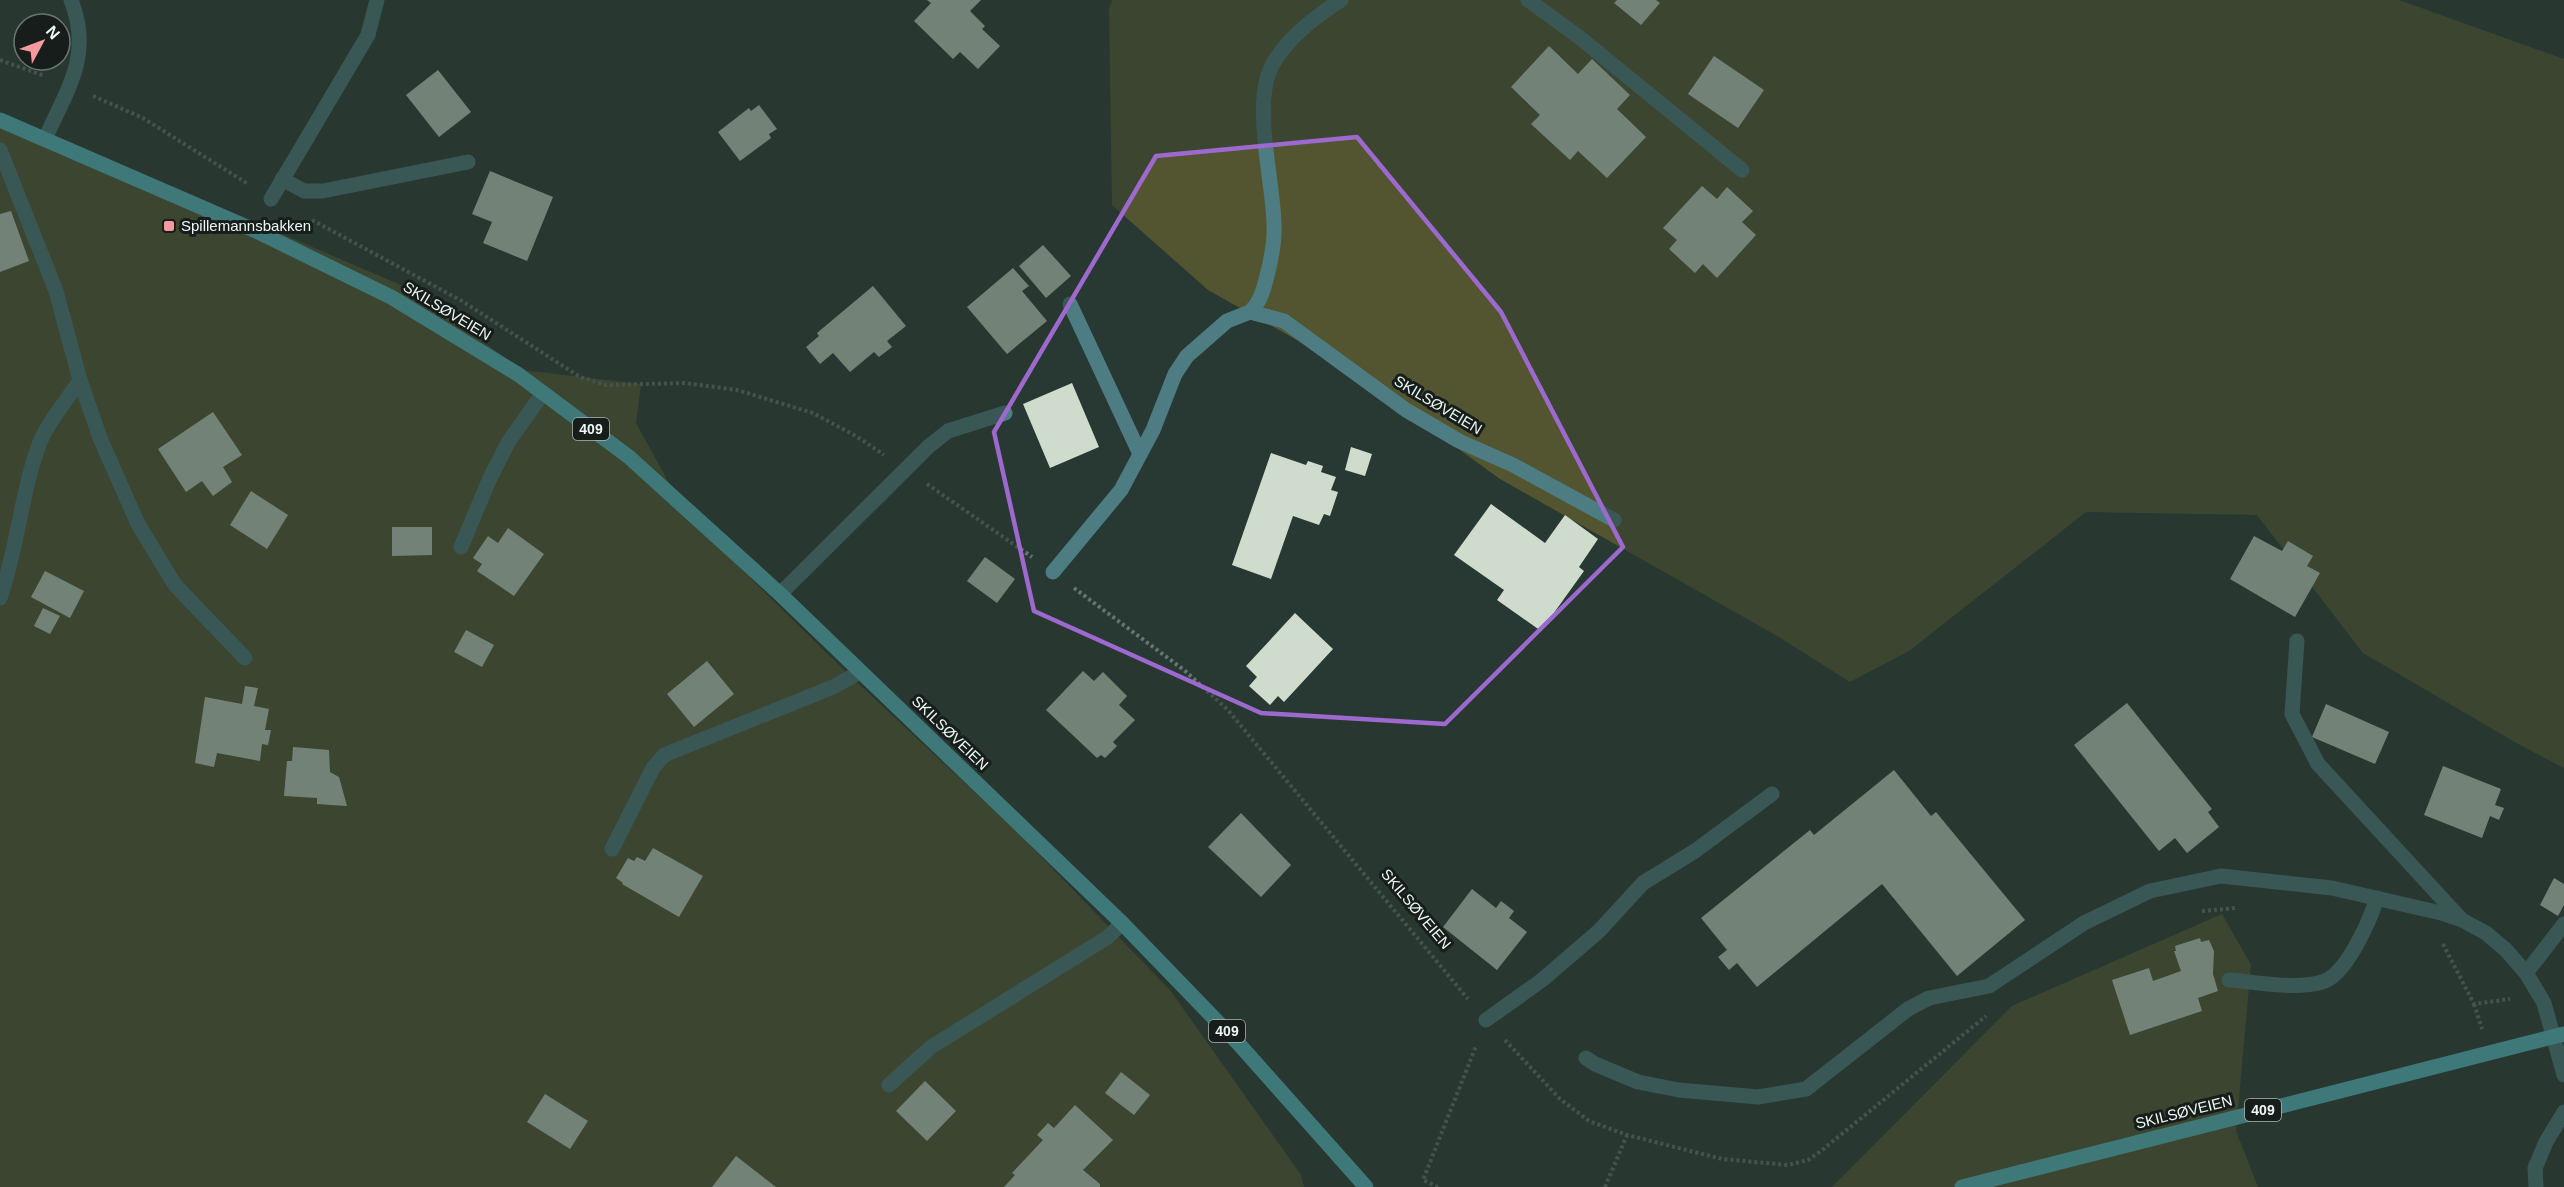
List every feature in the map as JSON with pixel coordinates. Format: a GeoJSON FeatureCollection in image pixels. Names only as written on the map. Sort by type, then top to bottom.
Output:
{"type":"FeatureCollection","features":[{"type":"Feature","properties":{"kind":"main road","name":"SKILSØVEIEN"},"geometry":{"type":"LineString","coordinates":[[0,120],[254,230],[391,297],[519,375],[629,457],[780,594],[1122,923],[1238,1043],[1366,1187]]}},
{"type":"Feature","properties":{"kind":"main road","name":"SKILSØVEIEN"},"geometry":{"type":"LineString","coordinates":[[1962,1187],[2559,1035]]}},
{"type":"Feature","properties":{"kind":"street"},"geometry":{"type":"LineString","coordinates":[[45,139],[78,64],[81,33],[71,0]]}},
{"type":"Feature","properties":{"kind":"street"},"geometry":{"type":"LineString","coordinates":[[271,199],[368,34],[377,0]]}},
{"type":"Feature","properties":{"kind":"street"},"geometry":{"type":"LineString","coordinates":[[1053,572],[1121,490],[1153,430],[1175,374],[1187,356],[1227,321],[1250,312],[1261,301],[1273,255],[1274,226],[1263,107],[1266,83],[1273,63],[1307,23],[1341,0]]}},
{"type":"Feature","properties":{"kind":"street"},"geometry":{"type":"LineString","coordinates":[[1528,0],[1579,37],[1742,170]]}},
{"type":"Feature","properties":{"kind":"street"},"geometry":{"type":"LineString","coordinates":[[0,150],[56,291],[80,380],[100,438],[138,524],[175,585],[245,658]]}},
{"type":"Feature","properties":{"kind":"street"},"geometry":{"type":"LineString","coordinates":[[282,179],[304,191],[323,191],[468,162]]}},
{"type":"Feature","properties":{"kind":"street"},"geometry":{"type":"LineString","coordinates":[[1070,304],[1140,454]]}},
{"type":"Feature","properties":{"kind":"street","name":"SKILSØVEIEN"},"geometry":{"type":"LineString","coordinates":[[1250,312],[1284,321],[1406,410],[1459,441],[1513,465],[1614,520]]}},
{"type":"Feature","properties":{"kind":"street"},"geometry":{"type":"LineString","coordinates":[[0,598],[11,566],[27,485],[41,439],[80,380]]}},
{"type":"Feature","properties":{"kind":"street"},"geometry":{"type":"LineString","coordinates":[[461,547],[490,478],[509,441],[543,393]]}},
{"type":"Feature","properties":{"kind":"street"},"geometry":{"type":"LineString","coordinates":[[780,594],[905,468],[948,431],[1005,413]]}},
{"type":"Feature","properties":{"kind":"street"},"geometry":{"type":"LineString","coordinates":[[2297,641],[2292,714],[2318,764],[2462,920]]}},
{"type":"Feature","properties":{"kind":"street"},"geometry":{"type":"LineString","coordinates":[[612,849],[653,768],[664,755],[833,687],[860,672]]}},
{"type":"Feature","properties":{"kind":"street"},"geometry":{"type":"LineString","coordinates":[[1486,1020],[1542,980],[1599,930],[1643,883],[1695,851],[1772,794]]}},
{"type":"Feature","properties":{"kind":"street"},"geometry":{"type":"LineString","coordinates":[[1586,1058],[1638,1082],[1679,1090],[1758,1097],[1806,1089],[1908,1009],[1929,998],[1989,986],[2084,924],[2150,891],[2221,876],[2332,888],[2462,920],[2486,933],[2506,950],[2526,973],[2544,1003],[2559,1035],[2564,1075]]}},
{"type":"Feature","properties":{"kind":"street"},"geometry":{"type":"LineString","coordinates":[[2229,980],[2299,985],[2324,982],[2341,969],[2370,918],[2377,898]]}},
{"type":"Feature","properties":{"kind":"street"},"geometry":{"type":"LineString","coordinates":[[889,1085],[931,1047],[1108,937],[1122,923]]}},
{"type":"Feature","properties":{"kind":"street"},"geometry":{"type":"LineString","coordinates":[[2526,973],[2564,924]]}},
{"type":"Feature","properties":{"kind":"street"},"geometry":{"type":"LineString","coordinates":[[2536,1187],[2535,1168],[2546,1142],[2564,1112]]}},
{"type":"Feature","properties":{"kind":"path","name":"SKILSØVEIEN"},"geometry":{"type":"LineString","coordinates":[[0,60],[69,85],[143,118],[271,199],[462,301],[580,377],[606,385],[694,384],[736,390],[813,413],[856,436],[905,468],[1053,572],[1184,670],[1227,709],[1486,1020],[1560,1099],[1589,1121],[1628,1135],[1722,1159],[1788,1165],[1808,1160],[1992,1012]]}},
{"type":"Feature","properties":{"kind":"path"},"geometry":{"type":"LineString","coordinates":[[2193,912],[2246,907]]}},
{"type":"Feature","properties":{"kind":"path"},"geometry":{"type":"LineString","coordinates":[[2438,938],[2444,944],[2474,1004],[2509,999],[2544,1003]]}},
{"type":"Feature","properties":{"kind":"path"},"geometry":{"type":"LineString","coordinates":[[1420,1187],[1486,1020]]}},
{"type":"Feature","properties":{"kind":"path"},"geometry":{"type":"LineString","coordinates":[[1605,1187],[1628,1135]]}},
{"type":"Feature","properties":{"kind":"path"},"geometry":{"type":"LineString","coordinates":[[1423,1180],[1437,1187]]}},
{"type":"Feature","properties":{"kind":"highlighted area"},"geometry":{"type":"Polygon","coordinates":[[[1357,137],[1501,312],[1623,547],[1445,724],[1261,713],[1034,611],[994,432],[1156,156],[1357,137]]]}},
{"type":"Feature","properties":{"kind":"green space"},"geometry":{"type":"Polygon","coordinates":[[[1112,0],[2399,0],[2564,59],[2564,768],[2520,745],[2363,653],[2257,515],[2086,512],[1909,651],[1850,682],[1779,637],[1500,479],[1348,369],[1208,290],[1112,205],[1109,9],[1112,0]]]}},
{"type":"Feature","properties":{"kind":"green space"},"geometry":{"type":"Polygon","coordinates":[[[0,113],[417,292],[521,370],[641,384],[636,423],[687,516],[848,674],[1013,828],[1170,990],[1301,1175],[1304,1187],[0,1187],[0,113]]]}},
{"type":"Feature","properties":{"kind":"green space"},"geometry":{"type":"Polygon","coordinates":[[[2222,914],[2251,965],[2236,1131],[2258,1187],[1832,1187],[2012,1006],[2222,914]]]}},
{"type":"Feature","properties":{"kind":"building"},"geometry":{"type":"Polygon","coordinates":[[[927,0],[981,0],[970,11],[985,26],[982,29],[1000,46],[978,69],[960,52],[953,59],[914,21],[931,3],[927,0]]]}},
{"type":"Feature","properties":{"kind":"building"},"geometry":{"type":"Polygon","coordinates":[[[1617,0],[1656,0],[1660,3],[1641,25],[1614,3],[1617,0]]]}},
{"type":"Feature","properties":{"kind":"building"},"geometry":{"type":"Polygon","coordinates":[[[1549,46],[1578,74],[1592,59],[1630,95],[1617,109],[1646,137],[1607,178],[1578,151],[1570,160],[1531,124],[1540,115],[1511,87],[1549,46]]]}},
{"type":"Feature","properties":{"kind":"building"},"geometry":{"type":"Polygon","coordinates":[[[1714,56],[1764,90],[1738,128],[1688,94],[1714,56]]]}},
{"type":"Feature","properties":{"kind":"building"},"geometry":{"type":"Polygon","coordinates":[[[438,70],[471,112],[439,137],[406,95],[438,70]]]}},
{"type":"Feature","properties":{"kind":"building"},"geometry":{"type":"Polygon","coordinates":[[[759,105],[777,129],[769,134],[771,138],[740,161],[718,132],[749,108],[751,111],[759,105]]]}},
{"type":"Feature","properties":{"kind":"building"},"geometry":{"type":"Polygon","coordinates":[[[490,171],[553,197],[527,261],[483,243],[492,222],[472,214],[490,171]]]}},
{"type":"Feature","properties":{"kind":"building"},"geometry":{"type":"Polygon","coordinates":[[[1702,186],[1717,199],[1727,187],[1753,211],[1742,222],[1756,235],[1717,278],[1703,264],[1695,273],[1669,249],[1677,240],[1663,228],[1702,186]]]}},
{"type":"Feature","properties":{"kind":"building"},"geometry":{"type":"Polygon","coordinates":[[[11,211],[29,261],[0,272],[0,214],[11,211]]]}},
{"type":"Feature","properties":{"kind":"building"},"geometry":{"type":"Polygon","coordinates":[[[1043,245],[1071,276],[1046,298],[1019,266],[1043,245]]]}},
{"type":"Feature","properties":{"kind":"building"},"geometry":{"type":"Polygon","coordinates":[[[1013,268],[1029,286],[1022,291],[1047,321],[1007,354],[967,307],[1013,268]]]}},
{"type":"Feature","properties":{"kind":"building"},"geometry":{"type":"Polygon","coordinates":[[[873,286],[906,326],[887,341],[892,347],[879,357],[874,352],[850,372],[833,353],[820,364],[806,347],[819,336],[817,333],[873,286]]]}},
{"type":"Feature","properties":{"kind":"building"},"geometry":{"type":"Polygon","coordinates":[[[1072,383],[1099,447],[1050,468],[1023,404],[1072,383]]]}},
{"type":"Feature","properties":{"kind":"building"},"geometry":{"type":"Polygon","coordinates":[[[213,412],[242,455],[223,467],[232,482],[213,496],[202,481],[186,492],[158,449],[213,412]]]}},
{"type":"Feature","properties":{"kind":"building"},"geometry":{"type":"Polygon","coordinates":[[[1351,447],[1372,454],[1365,476],[1345,470],[1351,447]]]}},
{"type":"Feature","properties":{"kind":"building"},"geometry":{"type":"Polygon","coordinates":[[[1271,453],[1306,465],[1308,461],[1323,466],[1321,472],[1336,477],[1331,490],[1338,492],[1330,516],[1324,514],[1319,525],[1293,516],[1271,579],[1232,565],[1271,453]]]}},
{"type":"Feature","properties":{"kind":"building"},"geometry":{"type":"Polygon","coordinates":[[[251,491],[288,515],[267,549],[230,525],[251,491]]]}},
{"type":"Feature","properties":{"kind":"building"},"geometry":{"type":"Polygon","coordinates":[[[1491,504],[1545,543],[1565,515],[1598,539],[1579,567],[1584,571],[1541,631],[1497,600],[1504,590],[1454,555],[1491,504]]]}},
{"type":"Feature","properties":{"kind":"building"},"geometry":{"type":"Polygon","coordinates":[[[392,527],[432,527],[432,555],[392,556],[392,527]]]}},
{"type":"Feature","properties":{"kind":"building"},"geometry":{"type":"Polygon","coordinates":[[[508,528],[544,554],[514,596],[477,571],[482,564],[473,558],[488,536],[498,543],[508,528]]]}},
{"type":"Feature","properties":{"kind":"building"},"geometry":{"type":"Polygon","coordinates":[[[2254,536],[2282,551],[2288,541],[2313,556],[2307,566],[2320,573],[2295,617],[2230,579],[2254,536]]]}},
{"type":"Feature","properties":{"kind":"building"},"geometry":{"type":"Polygon","coordinates":[[[985,557],[1015,579],[997,603],[967,581],[985,557]]]}},
{"type":"Feature","properties":{"kind":"building"},"geometry":{"type":"Polygon","coordinates":[[[45,571],[84,591],[70,618],[31,597],[45,571]]]}},
{"type":"Feature","properties":{"kind":"building"},"geometry":{"type":"Polygon","coordinates":[[[43,608],[60,616],[50,634],[34,626],[43,608]]]}},
{"type":"Feature","properties":{"kind":"building"},"geometry":{"type":"Polygon","coordinates":[[[1295,613],[1333,649],[1284,702],[1278,696],[1270,705],[1249,686],[1257,677],[1246,666],[1295,613]]]}},
{"type":"Feature","properties":{"kind":"building"},"geometry":{"type":"Polygon","coordinates":[[[466,630],[494,645],[482,667],[454,652],[466,630]]]}},
{"type":"Feature","properties":{"kind":"building"},"geometry":{"type":"Polygon","coordinates":[[[707,661],[734,694],[694,727],[667,694],[707,661]]]}},
{"type":"Feature","properties":{"kind":"building"},"geometry":{"type":"Polygon","coordinates":[[[1083,671],[1094,681],[1103,672],[1127,696],[1119,705],[1135,720],[1113,742],[1117,746],[1105,758],[1101,755],[1097,758],[1046,710],[1083,671]]]}},
{"type":"Feature","properties":{"kind":"building"},"geometry":{"type":"Polygon","coordinates":[[[245,686],[258,688],[254,706],[269,709],[265,730],[271,730],[268,745],[262,744],[260,761],[217,753],[214,767],[195,763],[205,697],[242,704],[245,686]]]}},
{"type":"Feature","properties":{"kind":"building"},"geometry":{"type":"Polygon","coordinates":[[[2127,703],[2212,809],[2208,812],[2219,827],[2187,853],[2175,838],[2159,851],[2074,745],[2127,703]]]}},
{"type":"Feature","properties":{"kind":"building"},"geometry":{"type":"Polygon","coordinates":[[[2326,704],[2389,732],[2375,764],[2312,737],[2326,704]]]}},
{"type":"Feature","properties":{"kind":"building"},"geometry":{"type":"Polygon","coordinates":[[[293,747],[329,750],[330,772],[339,777],[347,806],[317,804],[317,798],[284,796],[287,761],[292,761],[293,747]]]}},
{"type":"Feature","properties":{"kind":"building"},"geometry":{"type":"Polygon","coordinates":[[[2443,766],[2501,789],[2495,805],[2504,808],[2499,820],[2490,816],[2482,838],[2424,815],[2443,766]]]}},
{"type":"Feature","properties":{"kind":"building"},"geometry":{"type":"Polygon","coordinates":[[[1894,770],[1931,816],[1936,812],[2025,920],[1957,976],[1882,884],[1757,987],[1737,963],[1729,970],[1718,957],[1727,950],[1701,918],[1810,830],[1814,835],[1894,770]]]}},
{"type":"Feature","properties":{"kind":"building"},"geometry":{"type":"Polygon","coordinates":[[[1241,813],[1291,865],[1261,897],[1208,847],[1241,813]]]}},
{"type":"Feature","properties":{"kind":"building"},"geometry":{"type":"Polygon","coordinates":[[[653,848],[703,876],[679,917],[622,884],[616,878],[628,858],[634,861],[637,857],[645,861],[653,848]]]}},
{"type":"Feature","properties":{"kind":"building"},"geometry":{"type":"Polygon","coordinates":[[[2554,878],[2564,884],[2564,905],[2558,916],[2540,905],[2554,878]]]}},
{"type":"Feature","properties":{"kind":"building"},"geometry":{"type":"Polygon","coordinates":[[[1472,889],[1496,908],[1501,901],[1514,911],[1509,918],[1527,932],[1497,970],[1443,927],[1472,889]]]}},
{"type":"Feature","properties":{"kind":"building"},"geometry":{"type":"Polygon","coordinates":[[[2200,938],[2201,942],[2209,940],[2214,951],[2213,974],[2218,991],[2198,998],[2202,1011],[2130,1035],[2112,980],[2149,968],[2153,981],[2181,971],[2174,951],[2176,951],[2175,946],[2200,938]]]}},
{"type":"Feature","properties":{"kind":"building"},"geometry":{"type":"Polygon","coordinates":[[[1121,1072],[1150,1095],[1134,1115],[1105,1093],[1121,1072]]]}},
{"type":"Feature","properties":{"kind":"building"},"geometry":{"type":"Polygon","coordinates":[[[925,1081],[956,1111],[927,1141],[896,1111],[925,1081]]]}},
{"type":"Feature","properties":{"kind":"building"},"geometry":{"type":"Polygon","coordinates":[[[545,1094],[588,1121],[570,1149],[527,1122],[545,1094]]]}},
{"type":"Feature","properties":{"kind":"building"},"geometry":{"type":"Polygon","coordinates":[[[1075,1105],[1113,1140],[1083,1170],[1100,1184],[1100,1187],[1004,1187],[1015,1175],[1012,1173],[1043,1140],[1037,1135],[1048,1123],[1054,1128],[1075,1105]]]}},
{"type":"Feature","properties":{"kind":"building"},"geometry":{"type":"Polygon","coordinates":[[[736,1156],[776,1187],[712,1187],[736,1156]]]}},
{"type":"Feature","properties":{"kind":"place","name":"Spillemannsbakken"},"geometry":{"type":"Point","coordinates":[169,226]}}]}
